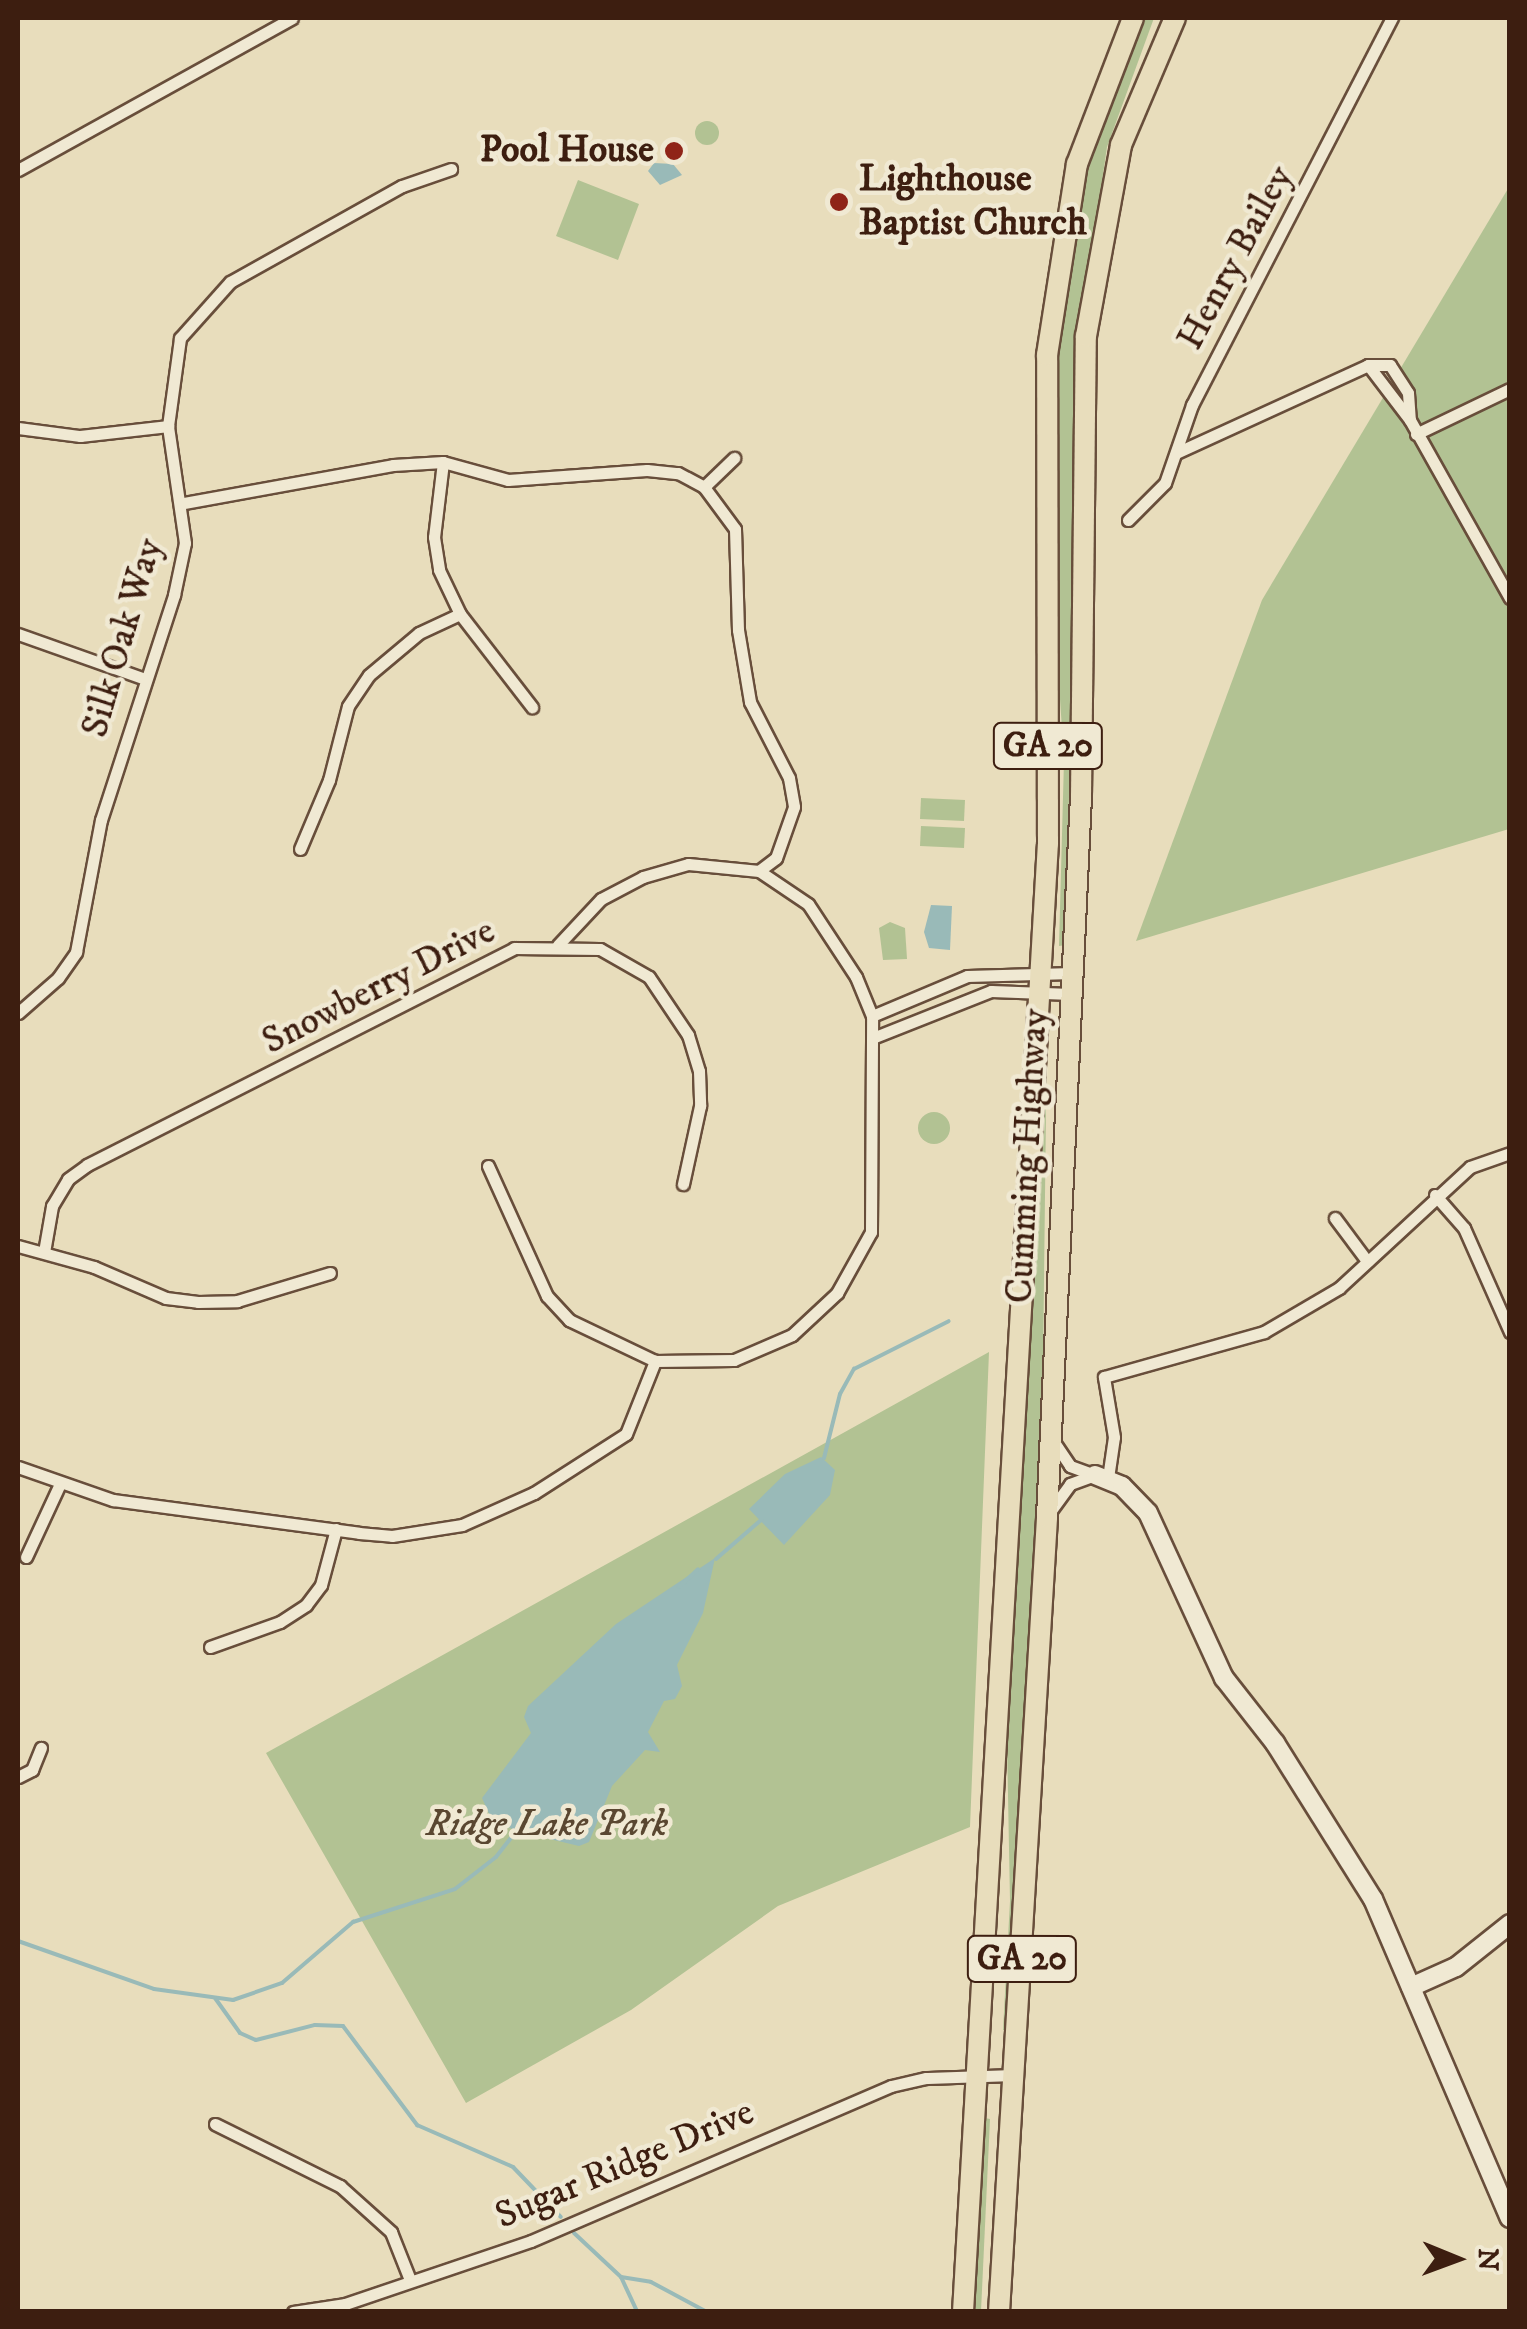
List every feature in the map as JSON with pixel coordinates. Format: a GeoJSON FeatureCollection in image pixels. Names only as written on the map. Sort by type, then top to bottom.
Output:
{"type":"FeatureCollection","features":[{"type":"Feature","properties":{"kind":"highway","name":"Cumming Highway"},"geometry":{"type":"LineString","coordinates":[[963,2312],[1048,844],[1044,464],[1050,310],[1077,164],[1134,18]]}},
{"type":"Feature","properties":{"kind":"highway","name":"Cumming Highway"},"geometry":{"type":"LineString","coordinates":[[999,2312],[1048,1517],[1072,984],[1086,336],[1121,145],[1175,18]]}},
{"type":"Feature","properties":{"kind":"street"},"geometry":{"type":"LineString","coordinates":[[18,170],[292,18]]}},
{"type":"Feature","properties":{"kind":"street","name":"Henry Bailey"},"geometry":{"type":"LineString","coordinates":[[1128,520],[1166,484],[1192,405],[1392,18]]}},
{"type":"Feature","properties":{"kind":"street","name":"Silk Oak Way"},"geometry":{"type":"LineString","coordinates":[[18,1013],[58,978],[76,952],[101,820],[142,678],[174,595],[186,543],[184,504],[168,426],[180,338],[230,282],[402,186],[451,169]]}},
{"type":"Feature","properties":{"kind":"street"},"geometry":{"type":"LineString","coordinates":[[1176,453],[1368,366],[1402,395],[1416,434],[1510,598]]}},
{"type":"Feature","properties":{"kind":"street"},"geometry":{"type":"LineString","coordinates":[[1416,434],[1510,389]]}},
{"type":"Feature","properties":{"kind":"street"},"geometry":{"type":"LineString","coordinates":[[18,428],[80,436],[168,426]]}},
{"type":"Feature","properties":{"kind":"street"},"geometry":{"type":"LineString","coordinates":[[704,487],[734,458]]}},
{"type":"Feature","properties":{"kind":"street"},"geometry":{"type":"LineString","coordinates":[[443,462],[434,536],[439,570],[460,614],[532,707]]}},
{"type":"Feature","properties":{"kind":"street"},"geometry":{"type":"LineString","coordinates":[[184,504],[393,464],[443,462],[508,480],[646,470],[678,473],[704,487],[735,529],[738,630],[750,702],[789,778],[794,806],[776,858],[759,871]]}},
{"type":"Feature","properties":{"kind":"street"},"geometry":{"type":"LineString","coordinates":[[300,849],[329,780],[348,706],[369,675],[419,633],[460,614]]}},
{"type":"Feature","properties":{"kind":"street"},"geometry":{"type":"LineString","coordinates":[[18,634],[142,678]]}},
{"type":"Feature","properties":{"kind":"street"},"geometry":{"type":"LineString","coordinates":[[488,1166],[546,1296],[569,1320],[655,1361],[690,1364],[751,1356],[792,1335],[837,1293],[871,1232],[875,1037],[872,1016],[856,978],[808,904],[759,871],[688,864],[643,877],[601,899],[558,945]]}},
{"type":"Feature","properties":{"kind":"street","name":"Snowberry Drive"},"geometry":{"type":"LineString","coordinates":[[44,1252],[52,1206],[68,1179],[87,1165],[294,1064],[452,975],[514,948],[558,945],[600,950],[649,978],[688,1035],[699,1071],[700,1106],[683,1184]]}},
{"type":"Feature","properties":{"kind":"street"},"geometry":{"type":"LineString","coordinates":[[872,1016],[954,982],[998,972],[1039,982],[1072,984]]}},
{"type":"Feature","properties":{"kind":"street"},"geometry":{"type":"LineString","coordinates":[[954,982],[963,1003]]}},
{"type":"Feature","properties":{"kind":"street"},"geometry":{"type":"LineString","coordinates":[[875,1037],[991,990],[1039,982],[1072,984]]}},
{"type":"Feature","properties":{"kind":"street"},"geometry":{"type":"LineString","coordinates":[[1101,1477],[1114,1437],[1104,1376],[1264,1332],[1338,1288],[1470,1166],[1510,1153]]}},
{"type":"Feature","properties":{"kind":"street"},"geometry":{"type":"LineString","coordinates":[[1435,1195],[1464,1228],[1510,1332]]}},
{"type":"Feature","properties":{"kind":"street"},"geometry":{"type":"LineString","coordinates":[[1335,1218],[1366,1261]]}},
{"type":"Feature","properties":{"kind":"street"},"geometry":{"type":"LineString","coordinates":[[18,1246],[166,1298],[198,1302],[237,1300],[330,1273]]}},
{"type":"Feature","properties":{"kind":"street"},"geometry":{"type":"LineString","coordinates":[[18,1468],[59,1486],[113,1500],[336,1529],[392,1536],[462,1525],[534,1493],[626,1434],[655,1361]]}},
{"type":"Feature","properties":{"kind":"street"},"geometry":{"type":"LineString","coordinates":[[1051,1435],[1065,1462],[1133,1494],[1156,1524],[1224,1678],[1275,1743],[1373,1899],[1510,2218]]}},
{"type":"Feature","properties":{"kind":"street"},"geometry":{"type":"LineString","coordinates":[[1048,1517],[1061,1492],[1101,1477]]}},
{"type":"Feature","properties":{"kind":"street"},"geometry":{"type":"LineString","coordinates":[[26,1557],[59,1486]]}},
{"type":"Feature","properties":{"kind":"street"},"geometry":{"type":"LineString","coordinates":[[210,1647],[280,1622],[306,1604],[321,1584],[336,1529]]}},
{"type":"Feature","properties":{"kind":"street"},"geometry":{"type":"LineString","coordinates":[[18,1777],[32,1770],[41,1748]]}},
{"type":"Feature","properties":{"kind":"street"},"geometry":{"type":"LineString","coordinates":[[1411,1987],[1456,1967],[1510,1924]]}},
{"type":"Feature","properties":{"kind":"street","name":"Sugar Ridge Drive"},"geometry":{"type":"LineString","coordinates":[[293,2312],[345,2304],[531,2241],[861,2096],[926,2078],[1015,2075]]}},
{"type":"Feature","properties":{"kind":"street"},"geometry":{"type":"LineString","coordinates":[[216,2124],[340,2186],[391,2232],[410,2280]]}},
{"type":"Feature","properties":{"kind":"green space"},"geometry":{"type":"Polygon","coordinates":[[[1143,18],[1154,18],[1107,147],[1078,348],[1066,945],[1059,946],[1064,760],[1052,577],[1059,299],[1091,146],[1143,18]]]}},
{"type":"Feature","properties":{"kind":"green space"},"geometry":{"type":"Polygon","coordinates":[[[707,121],[719,133],[707,145],[695,133],[707,121]]]}},
{"type":"Feature","properties":{"kind":"green space"},"geometry":{"type":"Polygon","coordinates":[[[578,180],[639,204],[618,260],[556,236],[578,180]]]}},
{"type":"Feature","properties":{"kind":"green space"},"geometry":{"type":"Polygon","coordinates":[[[1509,187],[1509,829],[1136,941],[1262,600],[1509,187]]]}},
{"type":"Feature","properties":{"kind":"green space"},"geometry":{"type":"Polygon","coordinates":[[[921,798],[965,800],[964,821],[920,819],[921,798]]]}},
{"type":"Feature","properties":{"kind":"green space"},"geometry":{"type":"Polygon","coordinates":[[[921,826],[965,828],[964,848],[920,846],[921,826]]]}},
{"type":"Feature","properties":{"kind":"green space"},"geometry":{"type":"Polygon","coordinates":[[[890,922],[905,928],[907,959],[883,960],[879,928],[890,922]]]}},
{"type":"Feature","properties":{"kind":"green space"},"geometry":{"type":"Polygon","coordinates":[[[1047,1028],[1042,1450],[1011,2030],[1003,2030],[1010,1901],[1006,1689],[1047,1028]]]}},
{"type":"Feature","properties":{"kind":"green space"},"geometry":{"type":"Polygon","coordinates":[[[934,1112],[945,1117],[950,1128],[945,1139],[934,1144],[923,1139],[918,1128],[923,1117],[934,1112]]]}},
{"type":"Feature","properties":{"kind":"green space","name":"Ridge Lake Park"},"geometry":{"type":"Polygon","coordinates":[[[989,1352],[970,1827],[778,1906],[631,2010],[466,2103],[266,1753],[989,1352]]]}},
{"type":"Feature","properties":{"kind":"green space"},"geometry":{"type":"Polygon","coordinates":[[[985,2118],[990,2119],[981,2311],[970,2312],[985,2118]]]}},
{"type":"Feature","properties":{"kind":"water"},"geometry":{"type":"Polygon","coordinates":[[[654,163],[673,164],[682,175],[660,185],[648,171],[654,163]]]}},
{"type":"Feature","properties":{"kind":"water"},"geometry":{"type":"Polygon","coordinates":[[[931,905],[952,906],[950,950],[929,948],[924,932],[931,905]]]}},
{"type":"Feature","properties":{"kind":"water"},"geometry":{"type":"Polygon","coordinates":[[[821,1457],[835,1470],[830,1495],[784,1545],[749,1509],[785,1474],[821,1457]]]}},
{"type":"Feature","properties":{"kind":"water"},"geometry":{"type":"Polygon","coordinates":[[[715,1558],[703,1613],[677,1665],[682,1686],[675,1699],[664,1701],[648,1732],[660,1752],[645,1750],[612,1786],[589,1842],[579,1846],[516,1831],[491,1818],[482,1798],[531,1733],[524,1717],[528,1706],[616,1624],[715,1558]]]}},
{"type":"Feature","properties":{"kind":"waterway"},"geometry":{"type":"LineString","coordinates":[[824,1458],[840,1394],[854,1369],[949,1321]]}},
{"type":"Feature","properties":{"kind":"waterway"},"geometry":{"type":"LineString","coordinates":[[716,1559],[761,1520]]}},
{"type":"Feature","properties":{"kind":"waterway"},"geometry":{"type":"LineString","coordinates":[[679,1587],[698,1569]]}},
{"type":"Feature","properties":{"kind":"waterway"},"geometry":{"type":"LineString","coordinates":[[18,1941],[154,1989],[233,2000],[282,1983],[353,1922],[455,1889],[496,1857],[516,1831]]}},
{"type":"Feature","properties":{"kind":"waterway"},"geometry":{"type":"LineString","coordinates":[[215,1998],[240,2033],[256,2040],[315,2025],[343,2026],[417,2125],[513,2167],[561,2217]]}},
{"type":"Feature","properties":{"kind":"waterway"},"geometry":{"type":"LineString","coordinates":[[574,2233],[621,2277],[637,2312]]}},
{"type":"Feature","properties":{"kind":"waterway"},"geometry":{"type":"LineString","coordinates":[[621,2277],[651,2282],[707,2312]]}},
{"type":"Feature","properties":{"kind":"place","name":"Pool House"},"geometry":{"type":"Point","coordinates":[674,151]}},
{"type":"Feature","properties":{"kind":"place","name":"Lighthouse Baptist Church"},"geometry":{"type":"Point","coordinates":[839,202]}}]}
